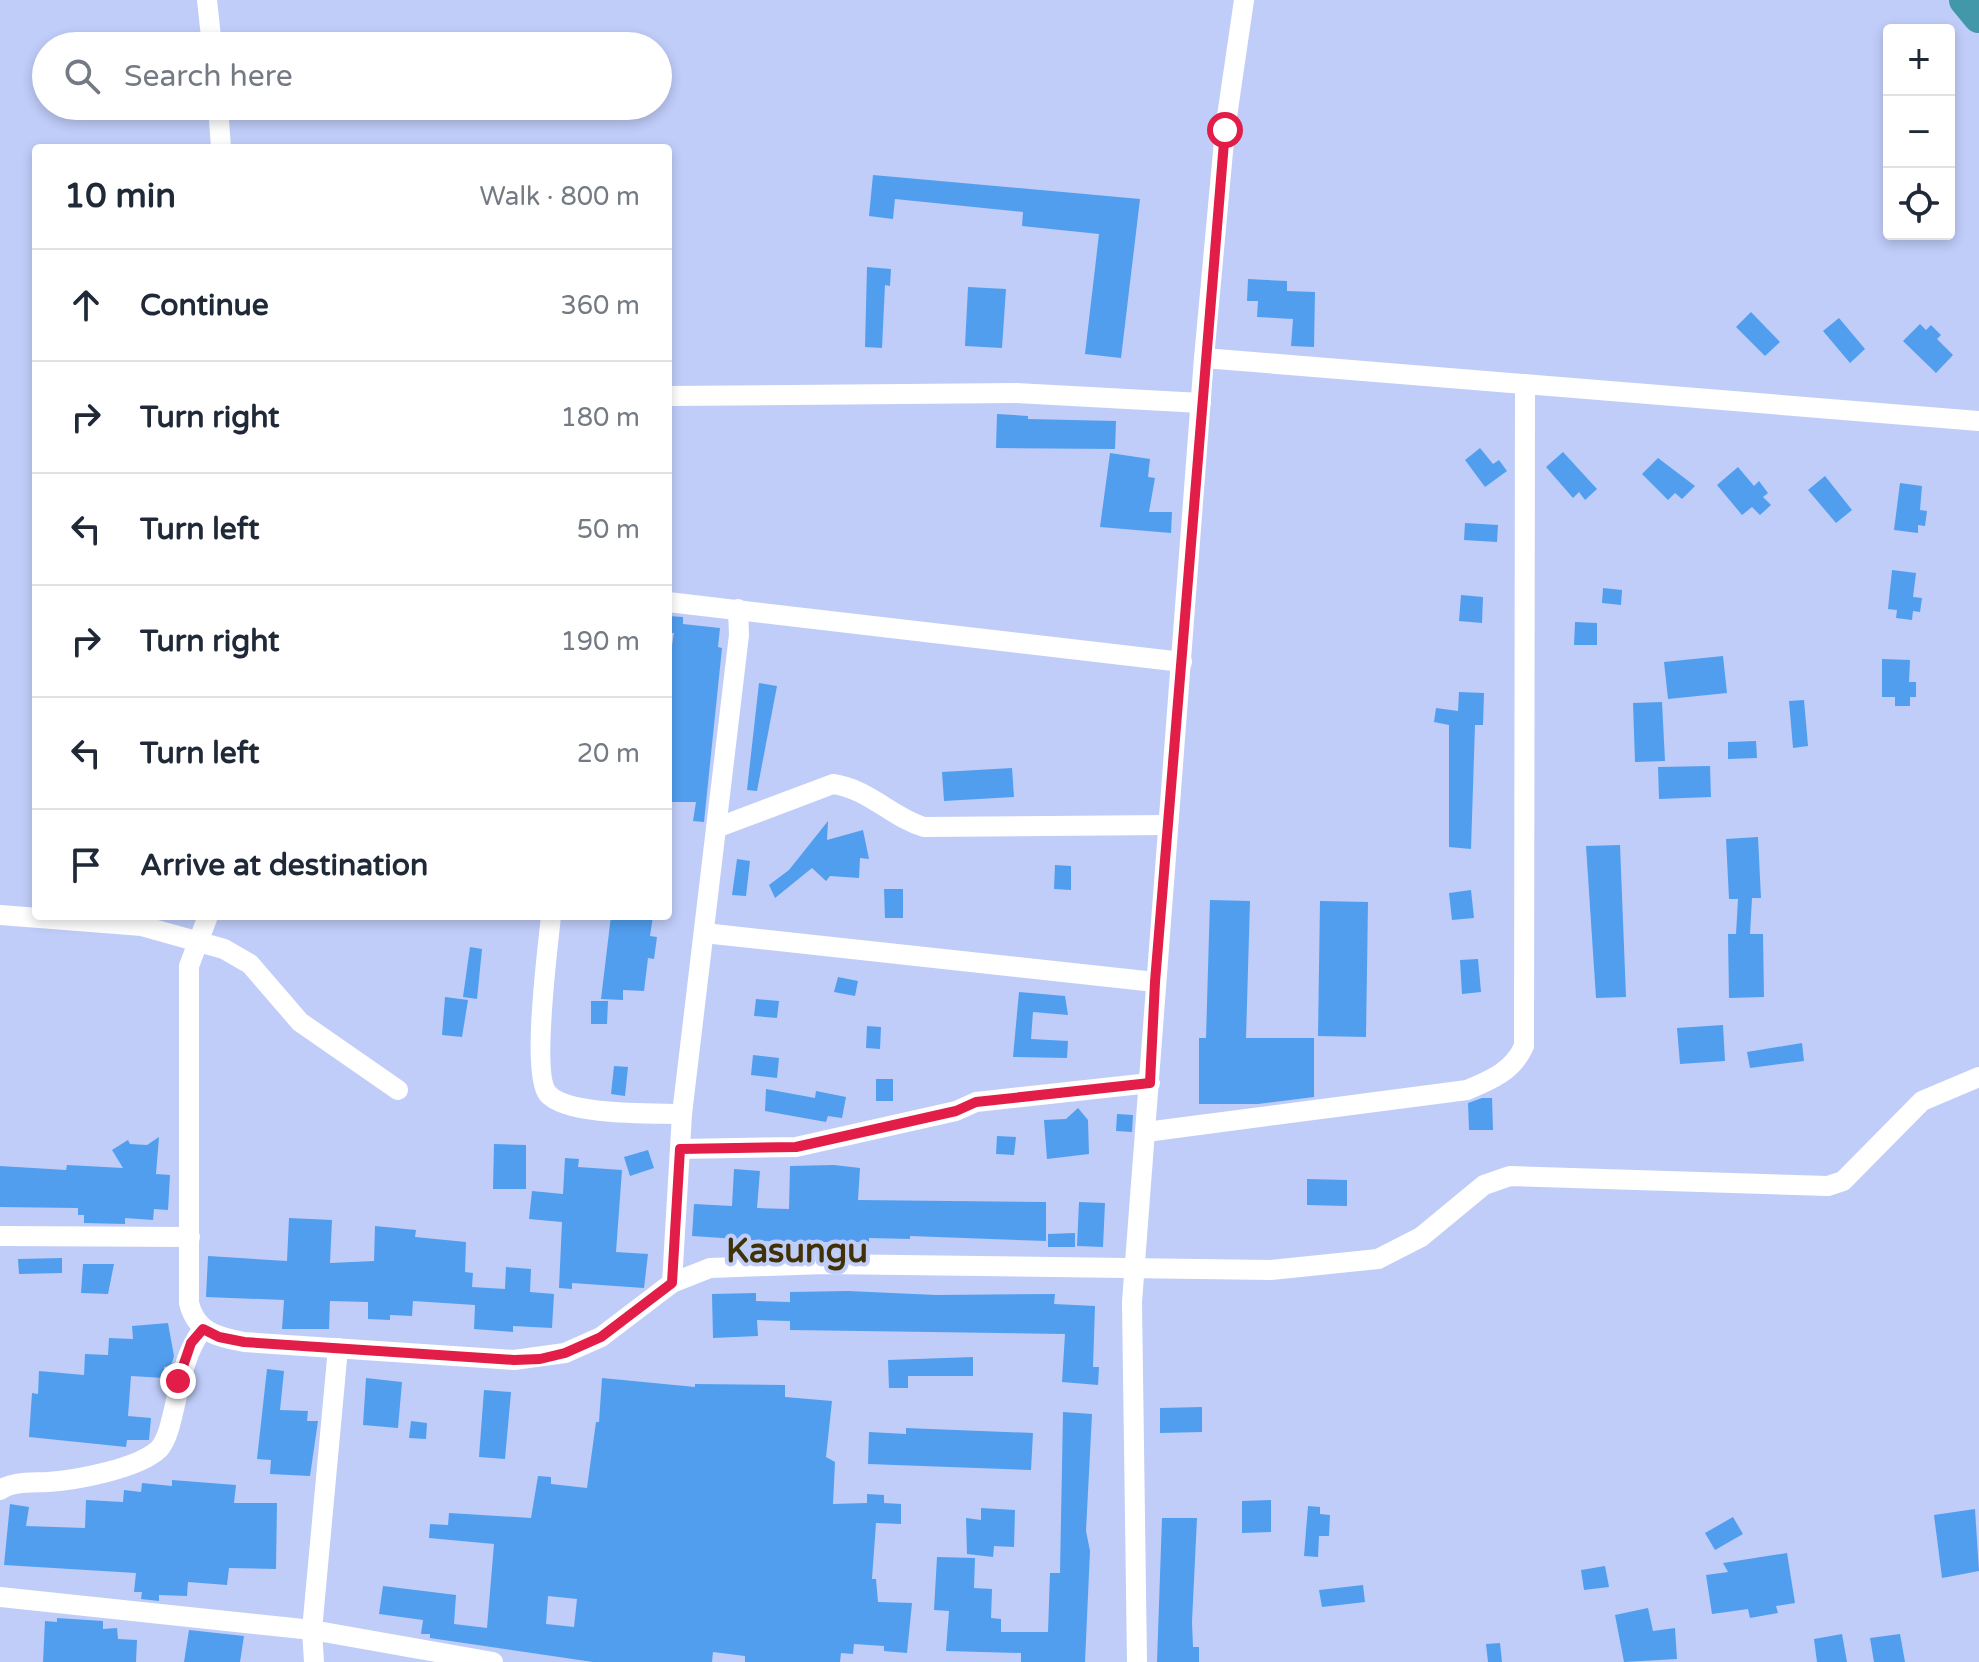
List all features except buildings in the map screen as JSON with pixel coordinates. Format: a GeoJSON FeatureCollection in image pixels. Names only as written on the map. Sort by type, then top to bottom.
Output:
{"type":"FeatureCollection","features":[{"type":"Feature","properties":{"kind":"street"},"geometry":{"type":"LineString","coordinates":[[207,0],[210,32]]}},
{"type":"Feature","properties":{"kind":"street"},"geometry":{"type":"LineString","coordinates":[[1137,1662],[1132,1302],[1204,358],[1225,130],[1244,0]]}},
{"type":"Feature","properties":{"kind":"street"},"geometry":{"type":"LineString","coordinates":[[219,120],[221,144]]}},
{"type":"Feature","properties":{"kind":"street"},"geometry":{"type":"LineString","coordinates":[[1204,358],[1979,421]]}},
{"type":"Feature","properties":{"kind":"street"},"geometry":{"type":"LineString","coordinates":[[1146,1132],[1467,1090],[1506,1071],[1519,1057],[1524,1046],[1525,384]]}},
{"type":"Feature","properties":{"kind":"street"},"geometry":{"type":"LineString","coordinates":[[672,396],[1016,393],[1201,403]]}},
{"type":"Feature","properties":{"kind":"street"},"geometry":{"type":"LineString","coordinates":[[672,602],[1182,662]]}},
{"type":"Feature","properties":{"kind":"street"},"geometry":{"type":"LineString","coordinates":[[672,1283],[682,1114],[739,635],[738,609]]}},
{"type":"Feature","properties":{"kind":"street"},"geometry":{"type":"LineString","coordinates":[[716,828],[833,784],[851,787],[895,811],[908,823],[924,827],[1168,825]]}},
{"type":"Feature","properties":{"kind":"street"},"geometry":{"type":"LineString","coordinates":[[0,915],[32,917]]}},
{"type":"Feature","properties":{"kind":"street"},"geometry":{"type":"LineString","coordinates":[[65,920],[142,926],[224,949],[250,964],[300,1022],[398,1090]]}},
{"type":"Feature","properties":{"kind":"street"},"geometry":{"type":"LineString","coordinates":[[206,920],[189,966],[189,1303],[192,1317],[203,1329],[219,1337],[244,1342],[514,1360],[540,1359],[565,1353],[601,1337],[672,1283],[710,1268],[824,1264],[1271,1270],[1378,1259],[1421,1237],[1484,1185],[1510,1176],[1828,1186],[1843,1181],[1922,1101],[1979,1077]]}},
{"type":"Feature","properties":{"kind":"street"},"geometry":{"type":"LineString","coordinates":[[551,920],[541,1056],[541,1080],[548,1094],[560,1102],[587,1109],[682,1114]]}},
{"type":"Feature","properties":{"kind":"street"},"geometry":{"type":"LineString","coordinates":[[704,933],[1155,982]]}},
{"type":"Feature","properties":{"kind":"street"},"geometry":{"type":"LineString","coordinates":[[680,1149],[796,1147],[956,1111],[976,1102],[1150,1083]]}},
{"type":"Feature","properties":{"kind":"street"},"geometry":{"type":"LineString","coordinates":[[0,1236],[190,1237]]}},
{"type":"Feature","properties":{"kind":"street"},"geometry":{"type":"LineString","coordinates":[[0,1490],[14,1485],[94,1475],[154,1453],[166,1437],[191,1343],[203,1329]]}},
{"type":"Feature","properties":{"kind":"street"},"geometry":{"type":"LineString","coordinates":[[314,1662],[312,1630],[338,1348]]}},
{"type":"Feature","properties":{"kind":"street"},"geometry":{"type":"LineString","coordinates":[[0,1597],[312,1630],[481,1661]]}},
{"type":"Feature","properties":{"kind":"waterway"},"geometry":{"type":"LineString","coordinates":[[1965,0],[1979,17]]}},
{"type":"Feature","properties":{"kind":"district","name":"Kasungu"},"geometry":{"type":"Point","coordinates":[797,1250]}},
{"type":"Feature","properties":{"kind":"route"},"geometry":{"type":"LineString","coordinates":[[178,1381],[191,1343],[203,1329],[219,1337],[244,1342],[514,1360],[540,1359],[565,1353],[601,1337],[672,1283],[680,1149],[796,1147],[956,1111],[976,1102],[1150,1083],[1155,982],[1204,358],[1225,130]]}}]}
